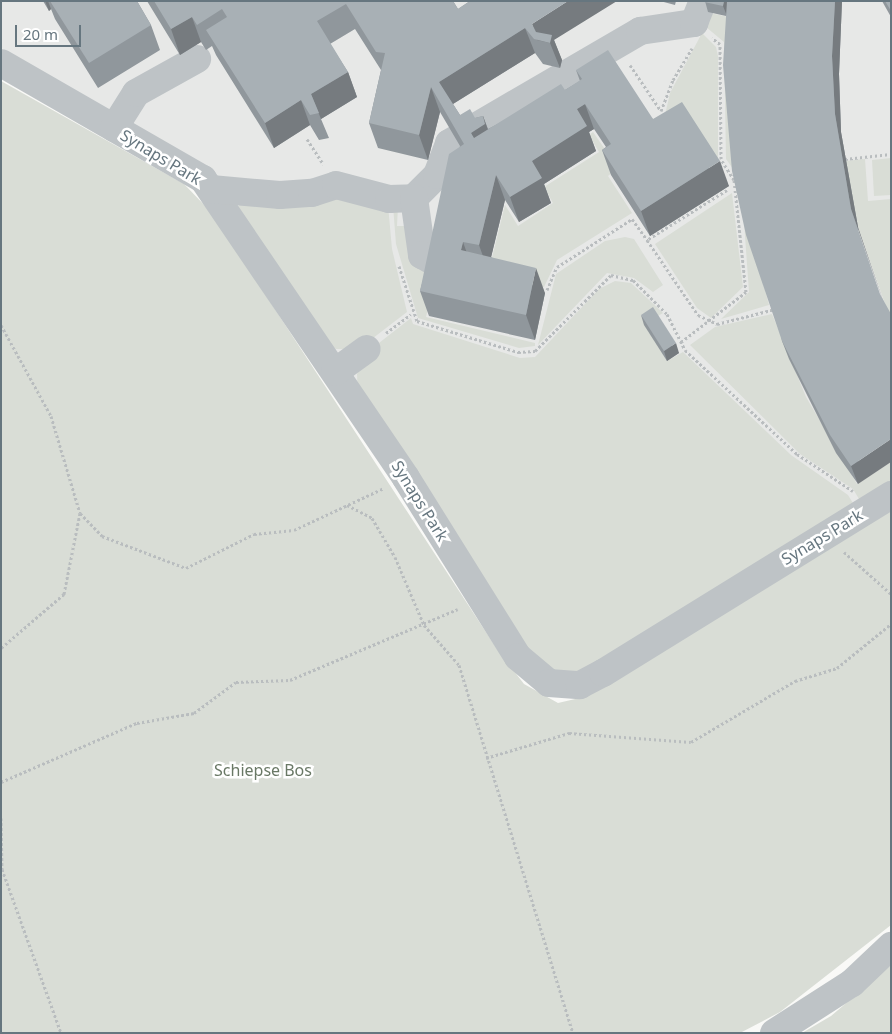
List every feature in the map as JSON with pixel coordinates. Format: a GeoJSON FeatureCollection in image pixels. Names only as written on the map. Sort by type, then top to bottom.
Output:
{"type":"FeatureCollection","features":[{"type":"Feature","properties":{"kind":"street"},"geometry":{"type":"LineString","coordinates":[[211,189],[280,195],[312,193],[336,185],[389,199],[414,198],[437,175],[449,143],[617,44],[652,26],[699,12]]}},
{"type":"Feature","properties":{"kind":"street"},"geometry":{"type":"LineString","coordinates":[[114,128],[136,93],[197,59]]}},
{"type":"Feature","properties":{"kind":"street","name":"Synaps Park"},"geometry":{"type":"LineString","coordinates":[[1,63],[203,179],[406,478],[518,657],[549,683],[580,685],[824,535],[858,502],[891,495]]}},
{"type":"Feature","properties":{"kind":"street"},"geometry":{"type":"LineString","coordinates":[[414,198],[422,255],[434,262]]}},
{"type":"Feature","properties":{"kind":"street"},"geometry":{"type":"LineString","coordinates":[[335,372],[367,349]]}},
{"type":"Feature","properties":{"kind":"street"},"geometry":{"type":"LineString","coordinates":[[774,1033],[852,983],[891,946]]}},
{"type":"Feature","properties":{"kind":"path"},"geometry":{"type":"LineString","coordinates":[[617,44],[661,111],[673,80],[692,48],[699,12]]}},
{"type":"Feature","properties":{"kind":"path"},"geometry":{"type":"LineString","coordinates":[[681,342],[711,321],[746,292],[736,180],[721,159],[720,44],[699,12]]}},
{"type":"Feature","properties":{"kind":"path"},"geometry":{"type":"LineString","coordinates":[[845,159],[891,154]]}},
{"type":"Feature","properties":{"kind":"path"},"geometry":{"type":"LineString","coordinates":[[647,240],[727,190]]}},
{"type":"Feature","properties":{"kind":"path"},"geometry":{"type":"LineString","coordinates":[[548,290],[557,267],[632,219],[693,308],[711,321],[731,322],[785,306]]}},
{"type":"Feature","properties":{"kind":"path"},"geometry":{"type":"LineString","coordinates":[[367,349],[411,314],[416,320],[518,352],[535,351],[611,274],[633,280],[652,295],[681,342],[797,454],[858,502]]}},
{"type":"Feature","properties":{"kind":"path"},"geometry":{"type":"LineString","coordinates":[[1,324],[51,416],[80,513],[102,536],[186,568],[254,534],[294,530],[406,478]]}},
{"type":"Feature","properties":{"kind":"path"},"geometry":{"type":"LineString","coordinates":[[858,502],[859,485]]}},
{"type":"Feature","properties":{"kind":"path"},"geometry":{"type":"LineString","coordinates":[[347,504],[372,518],[395,557],[424,625],[459,665],[486,758],[573,1033]]}},
{"type":"Feature","properties":{"kind":"path"},"geometry":{"type":"LineString","coordinates":[[1,648],[64,594],[80,513]]}},
{"type":"Feature","properties":{"kind":"path"},"geometry":{"type":"LineString","coordinates":[[824,535],[891,594]]}},
{"type":"Feature","properties":{"kind":"path"},"geometry":{"type":"LineString","coordinates":[[1,782],[137,723],[194,713],[236,682],[290,680],[424,625],[481,599]]}},
{"type":"Feature","properties":{"kind":"path"},"geometry":{"type":"LineString","coordinates":[[486,758],[568,734],[691,742],[796,681],[837,668],[891,624]]}},
{"type":"Feature","properties":{"kind":"path"},"geometry":{"type":"LineString","coordinates":[[1,818],[2,869],[61,1033]]}},
{"type":"Feature","properties":{"kind":"shaded area"},"geometry":{"type":"Polygon","coordinates":[[[1,1],[891,1],[891,486],[856,508],[368,399],[236,208],[54,79],[1,48],[1,1]]]}},
{"type":"Feature","properties":{"kind":"green space"},"geometry":{"type":"Polygon","coordinates":[[[710,13],[729,17],[736,173],[726,159],[724,42],[706,27],[710,13]]]}},
{"type":"Feature","properties":{"kind":"green space"},"geometry":{"type":"Polygon","coordinates":[[[702,33],[716,47],[718,56],[718,159],[665,115],[670,93],[702,33]]]}},
{"type":"Feature","properties":{"kind":"green space","name":"Schiepse Bos"},"geometry":{"type":"Polygon","coordinates":[[[1,81],[184,184],[212,213],[497,649],[524,684],[558,703],[588,696],[891,510],[891,925],[780,1012],[740,1033],[1,1033],[1,81]]]}},
{"type":"Feature","properties":{"kind":"green space"},"geometry":{"type":"Polygon","coordinates":[[[593,132],[618,168],[608,176],[632,213],[557,260],[544,287],[488,274],[505,205],[518,226],[553,203],[544,187],[599,152],[589,135],[593,132]]]}},
{"type":"Feature","properties":{"kind":"green space"},"geometry":{"type":"Polygon","coordinates":[[[891,158],[891,195],[874,196],[872,160],[891,158]]]}},
{"type":"Feature","properties":{"kind":"green space"},"geometry":{"type":"Polygon","coordinates":[[[865,159],[868,201],[891,199],[891,321],[858,227],[845,161],[865,159]]]}},
{"type":"Feature","properties":{"kind":"green space"},"geometry":{"type":"Polygon","coordinates":[[[336,192],[388,205],[392,249],[407,312],[364,345],[350,349],[336,349],[321,339],[236,208],[250,197],[336,192]]]}},
{"type":"Feature","properties":{"kind":"green space"},"geometry":{"type":"Polygon","coordinates":[[[732,193],[743,287],[711,318],[697,308],[655,244],[732,193]]]}},
{"type":"Feature","properties":{"kind":"green space"},"geometry":{"type":"Polygon","coordinates":[[[393,206],[398,206],[397,226],[410,226],[437,272],[426,317],[535,343],[535,346],[519,348],[418,318],[396,244],[393,206]]]}},
{"type":"Feature","properties":{"kind":"green space"},"geometry":{"type":"Polygon","coordinates":[[[743,208],[769,305],[721,319],[749,292],[743,208]]]}},
{"type":"Feature","properties":{"kind":"green space"},"geometry":{"type":"Polygon","coordinates":[[[625,237],[634,239],[663,285],[653,292],[634,278],[607,273],[538,345],[556,274],[605,241],[625,237]]]}},
{"type":"Feature","properties":{"kind":"green space"},"geometry":{"type":"Polygon","coordinates":[[[615,281],[631,283],[663,313],[656,317],[667,361],[683,352],[791,455],[848,495],[856,508],[587,673],[553,672],[533,660],[358,397],[357,374],[370,350],[411,318],[413,324],[520,358],[535,357],[599,289],[615,281]]]}},
{"type":"Feature","properties":{"kind":"green space"},"geometry":{"type":"Polygon","coordinates":[[[772,314],[806,397],[857,484],[891,462],[891,486],[862,504],[853,489],[800,454],[690,345],[715,327],[772,314]]]}},
{"type":"Feature","properties":{"kind":"green space"},"geometry":{"type":"Polygon","coordinates":[[[891,965],[891,1033],[802,1033],[831,1016],[891,965]]]}},
{"type":"Feature","properties":{"kind":"building"},"geometry":{"type":"Polygon","coordinates":[[[50,1],[137,1],[151,25],[89,63],[50,1]]]}},
{"type":"Feature","properties":{"kind":"building"},"geometry":{"type":"Polygon","coordinates":[[[154,1],[453,1],[458,9],[470,1],[568,1],[532,24],[536,32],[552,35],[550,43],[534,39],[525,28],[439,82],[460,115],[470,109],[475,118],[483,116],[485,124],[471,133],[474,138],[561,84],[565,90],[582,79],[576,70],[608,50],[653,119],[682,102],[720,161],[641,211],[602,150],[611,144],[585,104],[577,109],[587,126],[532,161],[542,178],[510,197],[496,175],[479,245],[463,242],[461,250],[536,268],[526,315],[420,291],[449,154],[464,144],[431,87],[419,135],[369,123],[385,53],[376,52],[346,4],[317,21],[348,72],[311,94],[319,113],[310,115],[301,100],[265,123],[206,30],[227,17],[222,9],[197,25],[192,17],[171,29],[154,1]]]}},
{"type":"Feature","properties":{"kind":"building"},"geometry":{"type":"Polygon","coordinates":[[[705,1],[724,1],[723,6],[705,1]]]}},
{"type":"Feature","properties":{"kind":"building"},"geometry":{"type":"Polygon","coordinates":[[[727,1],[835,1],[832,56],[835,114],[851,209],[880,294],[891,314],[891,439],[851,466],[830,435],[782,341],[746,235],[732,171],[723,65],[727,1]]]}},
{"type":"Feature","properties":{"kind":"building"},"geometry":{"type":"Polygon","coordinates":[[[885,1],[891,1],[891,11],[885,1]]]}},
{"type":"Feature","properties":{"kind":"building"},"geometry":{"type":"Polygon","coordinates":[[[653,307],[676,343],[664,351],[641,315],[653,307]]]}}]}
